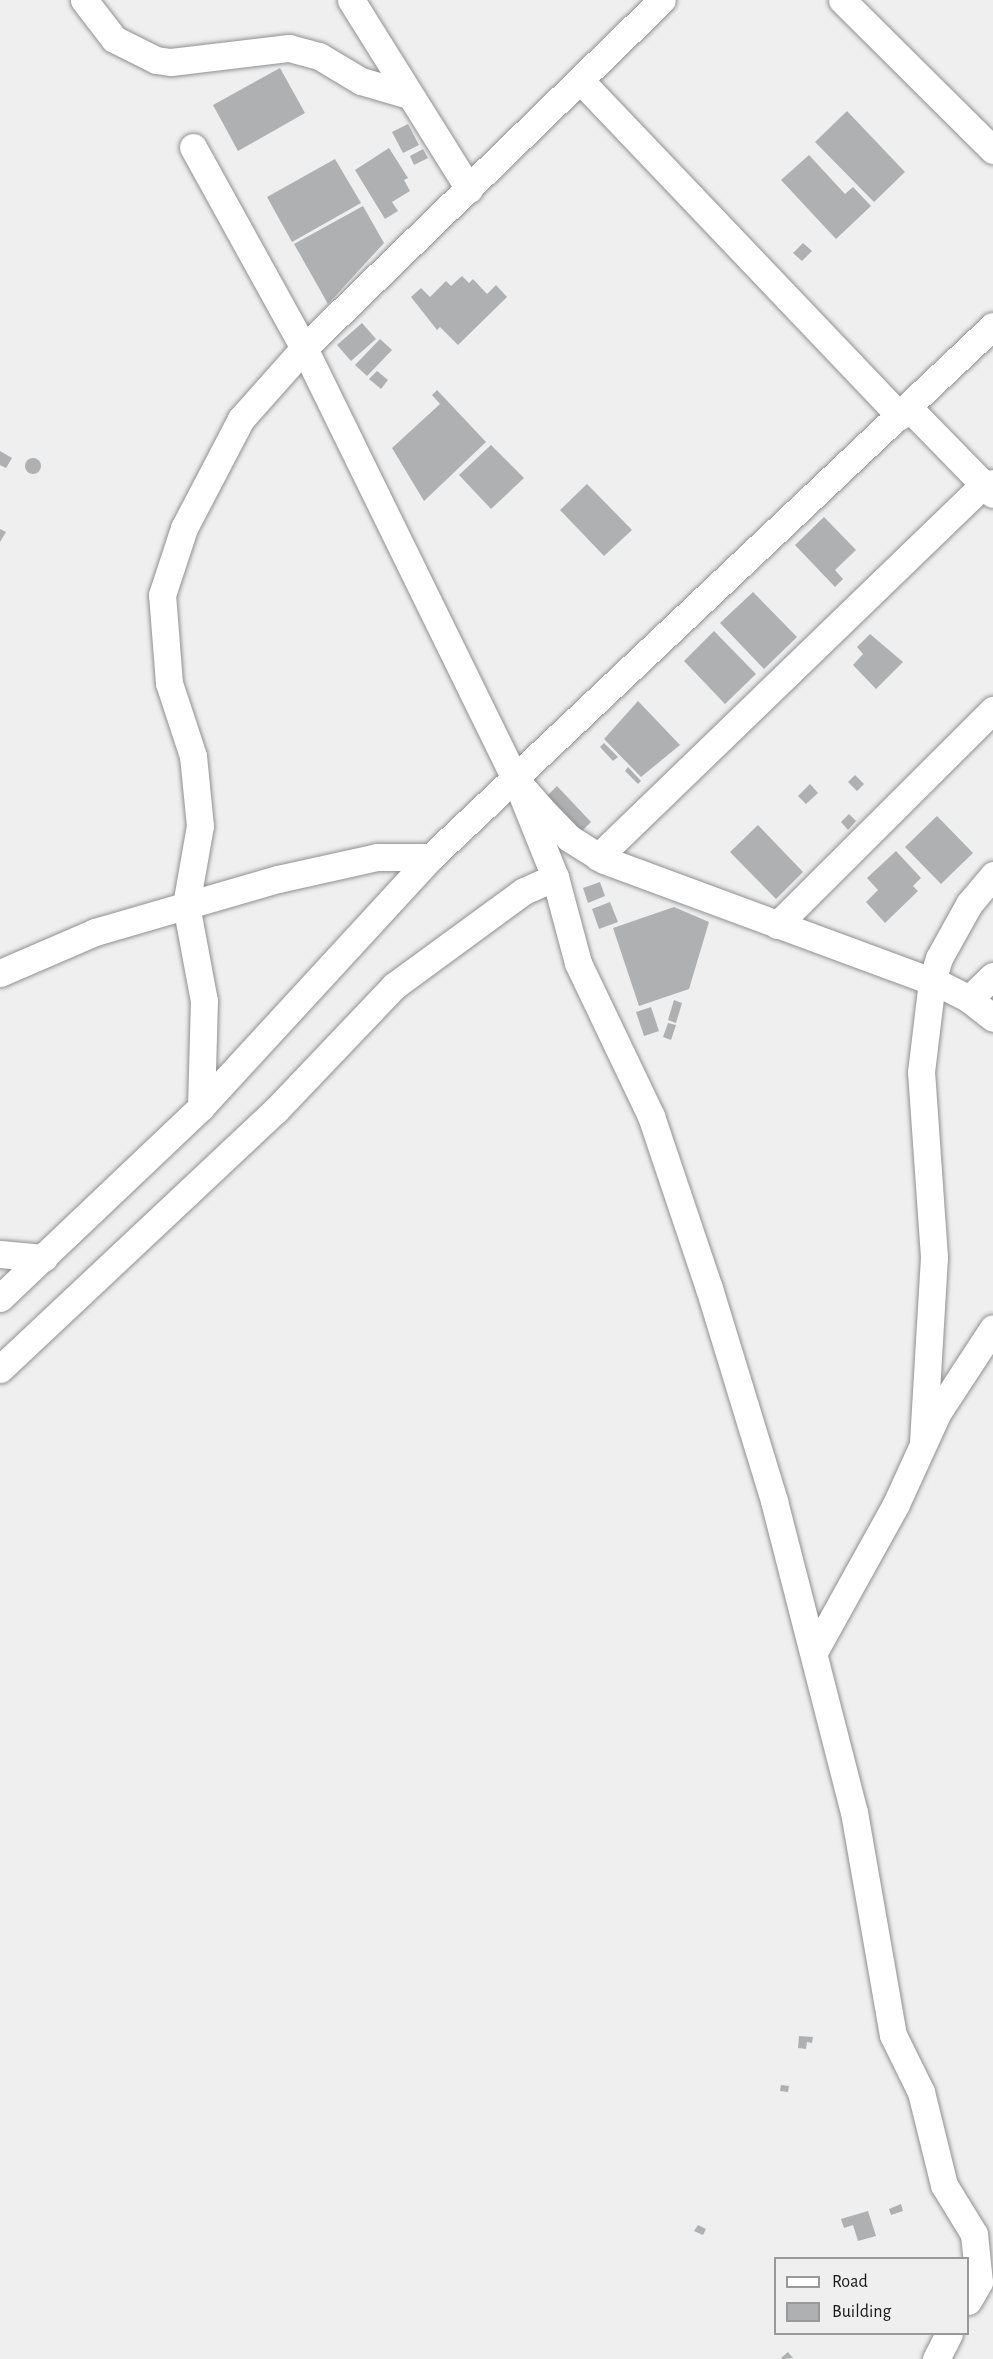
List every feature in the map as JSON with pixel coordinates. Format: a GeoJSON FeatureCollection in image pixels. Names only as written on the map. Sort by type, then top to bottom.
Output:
{"type":"FeatureCollection","features":[{"type":"Feature","properties":{"kind":"street"},"geometry":{"type":"LineString","coordinates":[[84,0],[114,39],[148,58],[171,62],[289,48],[320,56],[361,81],[409,95]]}},
{"type":"Feature","properties":{"kind":"street"},"geometry":{"type":"LineString","coordinates":[[201,1107],[204,1001],[186,905],[200,825],[193,756],[169,683],[162,595],[184,528],[241,419],[304,348],[662,0]]}},
{"type":"Feature","properties":{"kind":"street"},"geometry":{"type":"LineString","coordinates":[[842,0],[993,150]]}},
{"type":"Feature","properties":{"kind":"street"},"geometry":{"type":"LineString","coordinates":[[364,5],[409,95],[469,189]]}},
{"type":"Feature","properties":{"kind":"street"},"geometry":{"type":"LineString","coordinates":[[580,80],[904,412],[990,487],[598,857]]}},
{"type":"Feature","properties":{"kind":"street"},"geometry":{"type":"LineString","coordinates":[[193,147],[304,348],[516,780],[555,877],[578,963],[651,1116],[706,1277],[774,1501],[814,1652],[856,1823],[893,2035],[921,2092],[944,2185],[974,2234],[979,2282],[969,2299]]}},
{"type":"Feature","properties":{"kind":"street"},"geometry":{"type":"LineString","coordinates":[[0,1298],[201,1107],[431,857],[516,780],[993,326]]}},
{"type":"Feature","properties":{"kind":"street"},"geometry":{"type":"LineString","coordinates":[[777,925],[993,710]]}},
{"type":"Feature","properties":{"kind":"street"},"geometry":{"type":"LineString","coordinates":[[516,780],[554,824],[598,857],[932,981],[969,999],[993,1018]]}},
{"type":"Feature","properties":{"kind":"street"},"geometry":{"type":"LineString","coordinates":[[0,973],[95,932],[186,905],[377,857],[431,857]]}},
{"type":"Feature","properties":{"kind":"street"},"geometry":{"type":"LineString","coordinates":[[923,1442],[934,1257],[921,1072],[932,981],[939,958],[969,904],[993,875]]}},
{"type":"Feature","properties":{"kind":"street"},"geometry":{"type":"LineString","coordinates":[[0,1368],[276,1110],[393,986],[524,891],[555,877]]}},
{"type":"Feature","properties":{"kind":"street"},"geometry":{"type":"LineString","coordinates":[[969,999],[993,976]]}},
{"type":"Feature","properties":{"kind":"street"},"geometry":{"type":"LineString","coordinates":[[0,1254],[44,1258]]}},
{"type":"Feature","properties":{"kind":"street"},"geometry":{"type":"LineString","coordinates":[[814,1652],[896,1504],[923,1442],[955,1383],[993,1328]]}},
{"type":"Feature","properties":{"kind":"street"},"geometry":{"type":"LineString","coordinates":[[936,2359],[948,2335]]}},
{"type":"Feature","properties":{"kind":"building"},"geometry":{"type":"Polygon","coordinates":[[[280,68],[305,113],[238,151],[213,105],[280,68]]]}},
{"type":"Feature","properties":{"kind":"building"},"geometry":{"type":"Polygon","coordinates":[[[847,111],[905,172],[874,202],[815,142],[847,111]]]}},
{"type":"Feature","properties":{"kind":"building"},"geometry":{"type":"Polygon","coordinates":[[[408,124],[419,145],[403,153],[392,132],[408,124]]]}},
{"type":"Feature","properties":{"kind":"building"},"geometry":{"type":"Polygon","coordinates":[[[389,148],[408,178],[404,180],[410,191],[392,202],[398,211],[385,219],[355,170],[389,148]]]}},
{"type":"Feature","properties":{"kind":"building"},"geometry":{"type":"Polygon","coordinates":[[[423,149],[428,158],[414,165],[410,156],[423,149]]]}},
{"type":"Feature","properties":{"kind":"building"},"geometry":{"type":"Polygon","coordinates":[[[809,155],[845,194],[853,187],[871,206],[836,239],[781,180],[809,155]]]}},
{"type":"Feature","properties":{"kind":"building"},"geometry":{"type":"Polygon","coordinates":[[[335,159],[361,203],[292,242],[267,197],[335,159]]]}},
{"type":"Feature","properties":{"kind":"building"},"geometry":{"type":"Polygon","coordinates":[[[363,206],[384,243],[328,304],[294,244],[363,206]]]}},
{"type":"Feature","properties":{"kind":"building"},"geometry":{"type":"Polygon","coordinates":[[[803,243],[812,251],[802,261],[793,253],[803,243]]]}},
{"type":"Feature","properties":{"kind":"building"},"geometry":{"type":"Polygon","coordinates":[[[462,276],[469,283],[473,279],[487,294],[496,285],[507,297],[458,345],[440,327],[437,330],[411,297],[421,288],[430,297],[446,281],[451,286],[462,276]]]}},
{"type":"Feature","properties":{"kind":"building"},"geometry":{"type":"Polygon","coordinates":[[[362,323],[376,339],[351,361],[337,345],[362,323]]]}},
{"type":"Feature","properties":{"kind":"building"},"geometry":{"type":"Polygon","coordinates":[[[380,339],[392,350],[367,376],[355,365],[380,339]]]}},
{"type":"Feature","properties":{"kind":"building"},"geometry":{"type":"Polygon","coordinates":[[[377,371],[388,380],[381,389],[369,379],[377,371]]]}},
{"type":"Feature","properties":{"kind":"building"},"geometry":{"type":"Polygon","coordinates":[[[437,390],[486,442],[424,501],[392,448],[440,404],[432,395],[437,390]]]}},
{"type":"Feature","properties":{"kind":"building"},"geometry":{"type":"Polygon","coordinates":[[[491,445],[524,478],[491,509],[459,475],[491,445]]]}},
{"type":"Feature","properties":{"kind":"building"},"geometry":{"type":"Polygon","coordinates":[[[0,451],[12,458],[6,468],[0,465],[0,451]]]}},
{"type":"Feature","properties":{"kind":"building"},"geometry":{"type":"Polygon","coordinates":[[[30,458],[36,458],[41,466],[39,472],[30,474],[25,469],[25,463],[30,458]]]}},
{"type":"Feature","properties":{"kind":"building"},"geometry":{"type":"Polygon","coordinates":[[[587,484],[632,530],[604,556],[560,510],[587,484]]]}},
{"type":"Feature","properties":{"kind":"building"},"geometry":{"type":"Polygon","coordinates":[[[824,517],[856,550],[835,570],[843,579],[835,587],[795,545],[824,517]]]}},
{"type":"Feature","properties":{"kind":"building"},"geometry":{"type":"Polygon","coordinates":[[[0,529],[6,532],[0,542],[0,529]]]}},
{"type":"Feature","properties":{"kind":"building"},"geometry":{"type":"Polygon","coordinates":[[[753,592],[797,637],[764,669],[720,623],[753,592]]]}},
{"type":"Feature","properties":{"kind":"building"},"geometry":{"type":"Polygon","coordinates":[[[714,631],[756,674],[725,704],[684,661],[714,631]]]}},
{"type":"Feature","properties":{"kind":"building"},"geometry":{"type":"Polygon","coordinates":[[[870,634],[903,662],[876,689],[853,665],[863,654],[857,647],[870,634]]]}},
{"type":"Feature","properties":{"kind":"building"},"geometry":{"type":"Polygon","coordinates":[[[638,701],[680,745],[641,777],[604,739],[638,701]]]}},
{"type":"Feature","properties":{"kind":"building"},"geometry":{"type":"Polygon","coordinates":[[[604,743],[618,757],[613,761],[600,747],[604,743]]]}},
{"type":"Feature","properties":{"kind":"building"},"geometry":{"type":"Polygon","coordinates":[[[628,767],[641,781],[638,784],[625,771],[628,767]]]}},
{"type":"Feature","properties":{"kind":"building"},"geometry":{"type":"Polygon","coordinates":[[[855,775],[864,784],[857,791],[848,782],[855,775]]]}},
{"type":"Feature","properties":{"kind":"building"},"geometry":{"type":"Polygon","coordinates":[[[810,784],[818,793],[806,804],[798,796],[810,784]]]}},
{"type":"Feature","properties":{"kind":"building"},"geometry":{"type":"Polygon","coordinates":[[[557,786],[591,822],[582,831],[547,796],[557,786]]]}},
{"type":"Feature","properties":{"kind":"building"},"geometry":{"type":"Polygon","coordinates":[[[849,814],[856,821],[848,830],[841,822],[849,814]]]}},
{"type":"Feature","properties":{"kind":"building"},"geometry":{"type":"Polygon","coordinates":[[[937,816],[973,853],[941,884],[905,847],[937,816]]]}},
{"type":"Feature","properties":{"kind":"building"},"geometry":{"type":"Polygon","coordinates":[[[758,825],[803,872],[776,899],[730,852],[758,825]]]}},
{"type":"Feature","properties":{"kind":"building"},"geometry":{"type":"Polygon","coordinates":[[[896,851],[921,878],[913,886],[918,891],[885,923],[866,902],[878,890],[867,878],[896,851]]]}},
{"type":"Feature","properties":{"kind":"building"},"geometry":{"type":"Polygon","coordinates":[[[600,882],[605,896],[588,903],[583,888],[600,882]]]}},
{"type":"Feature","properties":{"kind":"building"},"geometry":{"type":"Polygon","coordinates":[[[610,902],[618,922],[599,929],[592,909],[610,902]]]}},
{"type":"Feature","properties":{"kind":"building"},"geometry":{"type":"Polygon","coordinates":[[[674,907],[709,922],[689,989],[639,1006],[613,928],[674,907]]]}},
{"type":"Feature","properties":{"kind":"building"},"geometry":{"type":"Polygon","coordinates":[[[674,1000],[682,1003],[676,1023],[668,1020],[674,1000]]]}},
{"type":"Feature","properties":{"kind":"building"},"geometry":{"type":"Polygon","coordinates":[[[651,1007],[659,1031],[644,1036],[636,1012],[651,1007]]]}},
{"type":"Feature","properties":{"kind":"building"},"geometry":{"type":"Polygon","coordinates":[[[668,1023],[676,1025],[671,1040],[663,1037],[668,1023]]]}},
{"type":"Feature","properties":{"kind":"building"},"geometry":{"type":"Polygon","coordinates":[[[799,2036],[813,2037],[812,2043],[807,2042],[806,2049],[798,2048],[799,2036]]]}},
{"type":"Feature","properties":{"kind":"building"},"geometry":{"type":"Polygon","coordinates":[[[781,2085],[789,2086],[788,2092],[780,2091],[781,2085]]]}},
{"type":"Feature","properties":{"kind":"building"},"geometry":{"type":"Polygon","coordinates":[[[901,2204],[903,2211],[891,2215],[889,2209],[901,2204]]]}},
{"type":"Feature","properties":{"kind":"building"},"geometry":{"type":"Polygon","coordinates":[[[868,2211],[876,2236],[858,2241],[853,2225],[844,2228],[841,2219],[868,2211]]]}},
{"type":"Feature","properties":{"kind":"building"},"geometry":{"type":"Polygon","coordinates":[[[698,2225],[706,2229],[703,2235],[694,2231],[698,2225]]]}},
{"type":"Feature","properties":{"kind":"building"},"geometry":{"type":"Polygon","coordinates":[[[788,2352],[793,2358],[781,2358],[788,2352]]]}}]}
